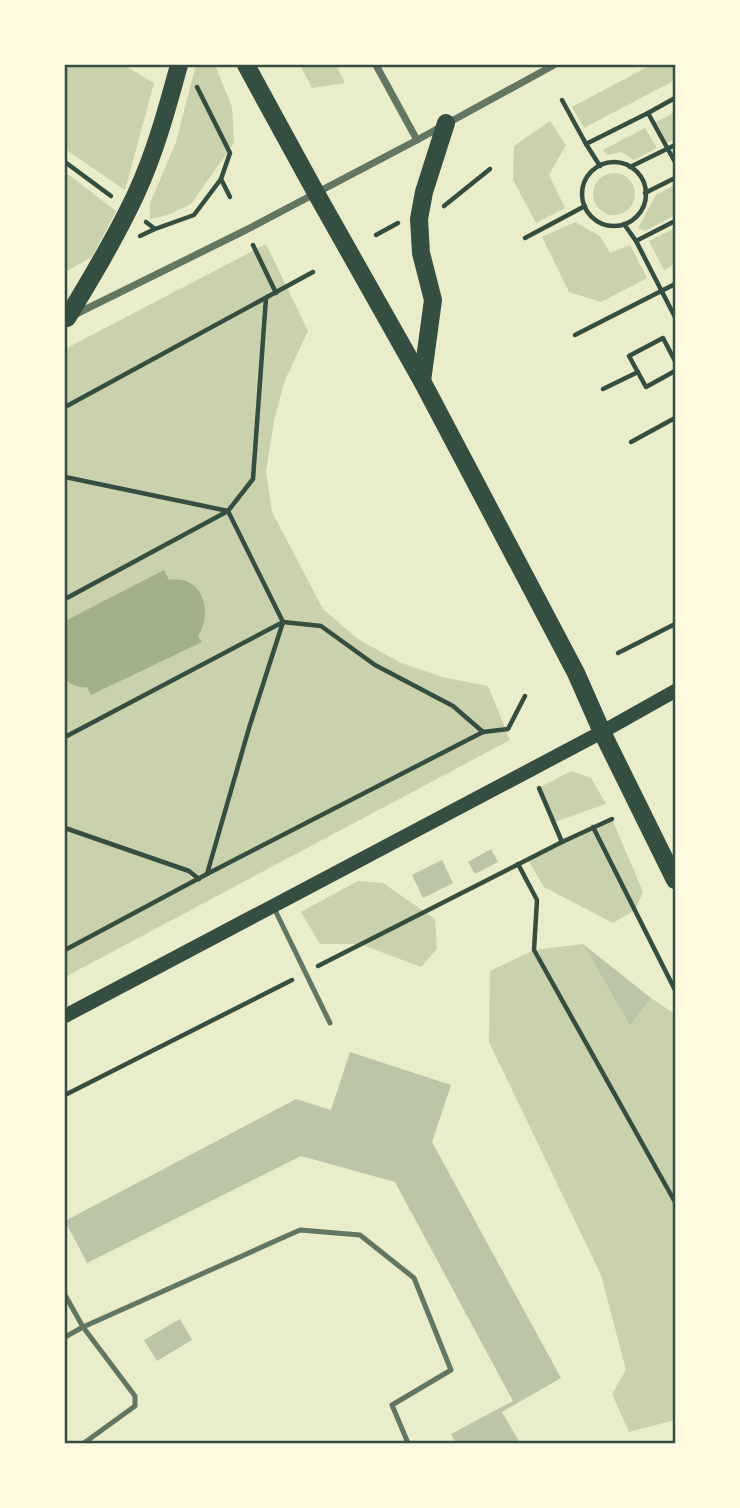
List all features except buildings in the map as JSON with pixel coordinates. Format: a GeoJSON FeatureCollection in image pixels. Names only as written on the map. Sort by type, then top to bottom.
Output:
{"type":"FeatureCollection","features":[{"type":"Feature","properties":{"kind":"main road"},"geometry":{"type":"LineString","coordinates":[[66,318],[105,256],[137,192],[162,126],[179,65]]}},
{"type":"Feature","properties":{"kind":"main road"},"geometry":{"type":"LineString","coordinates":[[246,65],[422,381],[576,673],[675,880]]}},
{"type":"Feature","properties":{"kind":"main road"},"geometry":{"type":"LineString","coordinates":[[422,381],[433,300],[421,253],[419,219],[424,192],[446,123]]}},
{"type":"Feature","properties":{"kind":"main road"},"geometry":{"type":"LineString","coordinates":[[65,1016],[675,691]]}},
{"type":"Feature","properties":{"kind":"street"},"geometry":{"type":"LineString","coordinates":[[376,65],[417,140]]}},
{"type":"Feature","properties":{"kind":"street"},"geometry":{"type":"LineString","coordinates":[[66,318],[316,193],[554,65]]}},
{"type":"Feature","properties":{"kind":"lane"},"geometry":{"type":"LineString","coordinates":[[272,905],[330,1023]]}},
{"type":"Feature","properties":{"kind":"lane"},"geometry":{"type":"LineString","coordinates":[[65,1338],[83,1327],[300,1230],[360,1235],[414,1278],[451,1370],[392,1405],[408,1443]]}},
{"type":"Feature","properties":{"kind":"lane"},"geometry":{"type":"LineString","coordinates":[[65,1295],[83,1327],[135,1396],[135,1406],[84,1443]]}},
{"type":"Feature","properties":{"kind":"path"},"geometry":{"type":"LineString","coordinates":[[195,83],[230,153],[221,179],[230,197]]}},
{"type":"Feature","properties":{"kind":"path"},"geometry":{"type":"LineString","coordinates":[[586,145],[675,98]]}},
{"type":"Feature","properties":{"kind":"path"},"geometry":{"type":"LineString","coordinates":[[562,100],[600,166]]}},
{"type":"Feature","properties":{"kind":"path"},"geometry":{"type":"LineString","coordinates":[[648,113],[675,162]]}},
{"type":"Feature","properties":{"kind":"path"},"geometry":{"type":"LineString","coordinates":[[630,167],[675,145]]}},
{"type":"Feature","properties":{"kind":"path"},"geometry":{"type":"LineString","coordinates":[[615,162],[630,167],[636,170],[642,179],[645,201],[641,211],[634,219],[613,226],[592,218],[582,198],[587,177],[594,169],[615,162]]}},
{"type":"Feature","properties":{"kind":"path"},"geometry":{"type":"LineString","coordinates":[[441,209],[490,169]]}},
{"type":"Feature","properties":{"kind":"path"},"geometry":{"type":"LineString","coordinates":[[645,193],[675,178]]}},
{"type":"Feature","properties":{"kind":"path"},"geometry":{"type":"LineString","coordinates":[[525,238],[585,206]]}},
{"type":"Feature","properties":{"kind":"path"},"geometry":{"type":"LineString","coordinates":[[376,234],[405,219]]}},
{"type":"Feature","properties":{"kind":"path"},"geometry":{"type":"LineString","coordinates":[[636,241],[675,221]]}},
{"type":"Feature","properties":{"kind":"path"},"geometry":{"type":"LineString","coordinates":[[624,224],[636,241],[675,317]]}},
{"type":"Feature","properties":{"kind":"path"},"geometry":{"type":"LineString","coordinates":[[253,245],[276,293]]}},
{"type":"Feature","properties":{"kind":"path"},"geometry":{"type":"LineString","coordinates":[[65,407],[313,272]]}},
{"type":"Feature","properties":{"kind":"path"},"geometry":{"type":"LineString","coordinates":[[575,335],[675,284]]}},
{"type":"Feature","properties":{"kind":"path"},"geometry":{"type":"LineString","coordinates":[[65,599],[228,511],[253,479],[266,298]]}},
{"type":"Feature","properties":{"kind":"path"},"geometry":{"type":"LineString","coordinates":[[675,361],[674,354],[663,338],[629,356],[646,387],[675,371]]}},
{"type":"Feature","properties":{"kind":"path"},"geometry":{"type":"LineString","coordinates":[[603,388],[638,372]]}},
{"type":"Feature","properties":{"kind":"path"},"geometry":{"type":"LineString","coordinates":[[631,442],[675,418]]}},
{"type":"Feature","properties":{"kind":"path"},"geometry":{"type":"LineString","coordinates":[[65,477],[228,511]]}},
{"type":"Feature","properties":{"kind":"path"},"geometry":{"type":"LineString","coordinates":[[207,874],[283,622],[228,511]]}},
{"type":"Feature","properties":{"kind":"path"},"geometry":{"type":"LineString","coordinates":[[65,737],[283,622],[321,626],[374,665],[453,706],[483,732]]}},
{"type":"Feature","properties":{"kind":"path"},"geometry":{"type":"LineString","coordinates":[[618,653],[675,624]]}},
{"type":"Feature","properties":{"kind":"path"},"geometry":{"type":"LineString","coordinates":[[65,950],[198,878],[483,732],[508,729],[525,696]]}},
{"type":"Feature","properties":{"kind":"path"},"geometry":{"type":"LineString","coordinates":[[539,788],[562,842]]}},
{"type":"Feature","properties":{"kind":"path"},"geometry":{"type":"LineString","coordinates":[[65,1096],[518,864],[612,819]]}},
{"type":"Feature","properties":{"kind":"path"},"geometry":{"type":"LineString","coordinates":[[593,827],[675,990]]}},
{"type":"Feature","properties":{"kind":"path"},"geometry":{"type":"LineString","coordinates":[[65,828],[189,871],[198,878]]}},
{"type":"Feature","properties":{"kind":"path"},"geometry":{"type":"LineString","coordinates":[[518,864],[537,900],[534,950],[675,1202]]}},
{"type":"Feature","properties":{"kind":"shaded area"},"geometry":{"type":"Polygon","coordinates":[[[65,65],[124,65],[154,83],[125,190],[65,149],[65,65]]]}},
{"type":"Feature","properties":{"kind":"shaded area"},"geometry":{"type":"Polygon","coordinates":[[[196,65],[215,65],[232,107],[234,143],[191,204],[168,215],[150,219],[150,203],[176,142],[196,65]]]}},
{"type":"Feature","properties":{"kind":"shaded area"},"geometry":{"type":"Polygon","coordinates":[[[300,65],[336,65],[345,83],[312,88],[300,65]]]}},
{"type":"Feature","properties":{"kind":"shaded area"},"geometry":{"type":"Polygon","coordinates":[[[651,65],[675,65],[675,80],[584,128],[572,107],[651,65]]]}},
{"type":"Feature","properties":{"kind":"shaded area"},"geometry":{"type":"Polygon","coordinates":[[[675,112],[675,139],[667,143],[656,122],[675,112]]]}},
{"type":"Feature","properties":{"kind":"shaded area"},"geometry":{"type":"Polygon","coordinates":[[[550,121],[566,145],[549,175],[565,208],[536,223],[513,180],[514,146],[550,121]]]}},
{"type":"Feature","properties":{"kind":"shaded area"},"geometry":{"type":"Polygon","coordinates":[[[645,128],[657,148],[634,160],[621,152],[607,155],[603,150],[645,128]]]}},
{"type":"Feature","properties":{"kind":"shaded area"},"geometry":{"type":"Polygon","coordinates":[[[65,172],[116,211],[92,257],[65,272],[65,172]]]}},
{"type":"Feature","properties":{"kind":"shaded area"},"geometry":{"type":"Polygon","coordinates":[[[614,173],[629,179],[635,194],[629,209],[614,215],[599,209],[593,194],[599,179],[614,173]]]}},
{"type":"Feature","properties":{"kind":"shaded area"},"geometry":{"type":"Polygon","coordinates":[[[675,185],[675,215],[645,231],[638,228],[656,195],[675,185]]]}},
{"type":"Feature","properties":{"kind":"shaded area"},"geometry":{"type":"Polygon","coordinates":[[[575,222],[600,236],[610,253],[630,245],[647,278],[601,302],[569,292],[542,237],[575,222]]]}},
{"type":"Feature","properties":{"kind":"shaded area"},"geometry":{"type":"Polygon","coordinates":[[[675,228],[675,264],[664,270],[649,241],[675,228]]]}},
{"type":"Feature","properties":{"kind":"shaded area"},"geometry":{"type":"Polygon","coordinates":[[[266,244],[308,331],[285,380],[274,421],[266,471],[272,512],[323,609],[358,639],[399,662],[442,677],[488,686],[510,740],[65,977],[65,349],[266,244]]]}},
{"type":"Feature","properties":{"kind":"shaded area"},"geometry":{"type":"Polygon","coordinates":[[[164,570],[169,580],[190,583],[202,597],[205,616],[198,636],[202,642],[91,695],[87,687],[67,681],[65,621],[164,570]]]}},
{"type":"Feature","properties":{"kind":"shaded area"},"geometry":{"type":"Polygon","coordinates":[[[571,771],[591,778],[606,804],[554,822],[539,788],[571,771]]]}},
{"type":"Feature","properties":{"kind":"shaded area"},"geometry":{"type":"Polygon","coordinates":[[[612,819],[643,892],[635,910],[613,923],[544,887],[528,860],[612,819]]]}},
{"type":"Feature","properties":{"kind":"shaded area"},"geometry":{"type":"Polygon","coordinates":[[[358,881],[383,883],[435,919],[437,949],[421,967],[360,944],[320,944],[301,912],[358,881]]]}},
{"type":"Feature","properties":{"kind":"shaded area"},"geometry":{"type":"Polygon","coordinates":[[[583,944],[630,1026],[651,998],[675,1014],[675,1420],[629,1432],[612,1394],[626,1370],[601,1275],[489,1042],[490,971],[534,950],[583,944]]]}}]}
